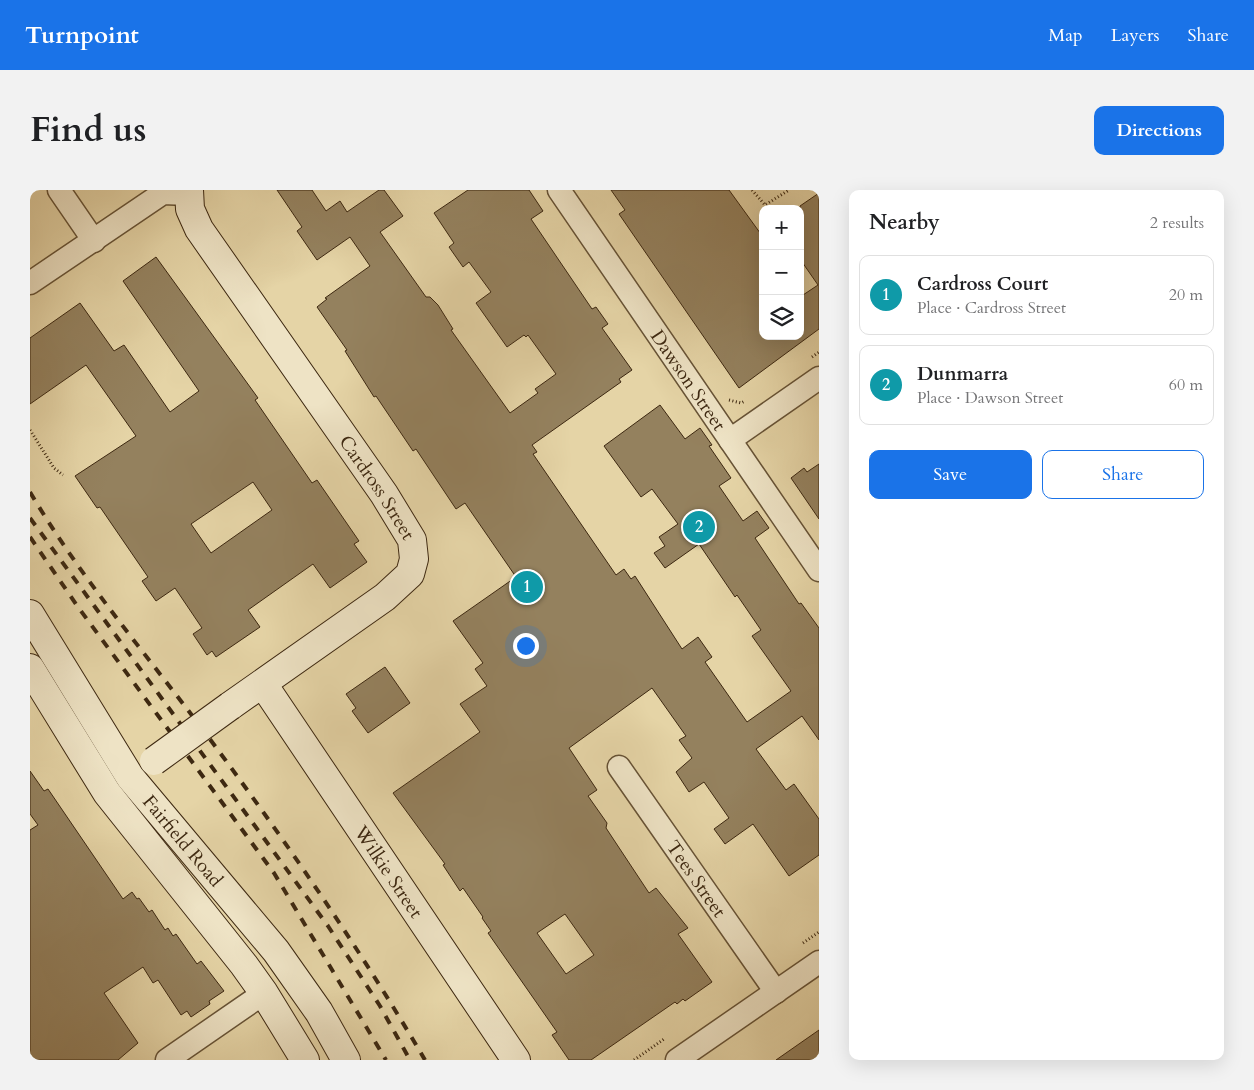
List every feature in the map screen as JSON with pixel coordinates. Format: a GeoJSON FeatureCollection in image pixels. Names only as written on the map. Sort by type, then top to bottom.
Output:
{"type":"FeatureCollection","features":[{"type":"Feature","properties":{"kind":"street"},"geometry":{"type":"LineString","coordinates":[[59,190],[94,241]]}},
{"type":"Feature","properties":{"kind":"street","name":"Dawson Street"},"geometry":{"type":"LineString","coordinates":[[559,190],[819,570]]}},
{"type":"Feature","properties":{"kind":"street"},"geometry":{"type":"LineString","coordinates":[[30,282],[163,194],[189,192]]}},
{"type":"Feature","properties":{"kind":"street","name":"Cardross Street"},"geometry":{"type":"LineString","coordinates":[[107,793],[384,597],[410,574],[414,558],[412,540],[384,494],[198,230],[190,209],[189,192]]}},
{"type":"Feature","properties":{"kind":"street"},"geometry":{"type":"LineString","coordinates":[[730,440],[819,378]]}},
{"type":"Feature","properties":{"kind":"street","name":"Fairfield Road"},"geometry":{"type":"LineString","coordinates":[[30,614],[130,777],[276,950],[319,1012],[346,1060]]}},
{"type":"Feature","properties":{"kind":"street","name":"Fairfield Road"},"geometry":{"type":"LineString","coordinates":[[30,668],[107,793],[215,926],[264,993],[305,1060]]}},
{"type":"Feature","properties":{"kind":"street","name":"Wilkie Street"},"geometry":{"type":"LineString","coordinates":[[262,684],[516,1060]]}},
{"type":"Feature","properties":{"kind":"street","name":"Tees Street"},"geometry":{"type":"LineString","coordinates":[[619,767],[776,992]]}},
{"type":"Feature","properties":{"kind":"street"},"geometry":{"type":"LineString","coordinates":[[677,1060],[819,962]]}},
{"type":"Feature","properties":{"kind":"street"},"geometry":{"type":"LineString","coordinates":[[168,1060],[264,993]]}},
{"type":"Feature","properties":{"kind":"path"},"geometry":{"type":"LineString","coordinates":[[752,190],[765,205],[789,190]]}},
{"type":"Feature","properties":{"kind":"path"},"geometry":{"type":"LineString","coordinates":[[30,430],[54,468],[64,475]]}},
{"type":"Feature","properties":{"kind":"building"},"geometry":{"type":"Polygon","coordinates":[[[277,190],[312,190],[326,211],[340,201],[347,212],[379,190],[384,190],[403,216],[380,232],[426,297],[430,297],[438,305],[453,329],[451,330],[510,413],[538,393],[535,389],[556,374],[528,335],[526,337],[524,335],[507,347],[476,303],[491,292],[469,262],[463,267],[449,247],[454,243],[434,213],[468,190],[529,190],[543,211],[531,219],[592,309],[596,307],[608,324],[602,328],[632,370],[619,379],[621,382],[532,445],[537,452],[533,454],[616,575],[624,569],[631,579],[635,576],[682,649],[698,637],[712,657],[705,662],[747,722],[791,691],[752,636],[761,630],[737,595],[735,597],[699,544],[665,568],[654,553],[665,546],[659,537],[678,524],[652,489],[641,497],[604,446],[660,405],[685,439],[700,428],[712,445],[709,446],[731,478],[719,486],[743,521],[757,511],[769,528],[755,538],[799,604],[801,603],[819,628],[819,740],[802,716],[756,749],[786,790],[794,784],[819,819],[819,855],[789,876],[753,824],[725,844],[714,829],[729,818],[704,782],[689,792],[676,772],[692,758],[679,740],[686,736],[652,688],[569,748],[597,790],[588,796],[607,823],[606,828],[649,893],[656,888],[688,928],[678,934],[712,982],[685,1001],[683,999],[677,1004],[675,1002],[591,1060],[569,1060],[552,1035],[557,1032],[488,933],[491,931],[483,917],[463,888],[460,891],[443,865],[445,864],[393,793],[480,732],[460,704],[487,686],[475,669],[483,663],[453,621],[516,577],[465,503],[456,509],[416,449],[413,451],[376,396],[374,397],[345,351],[347,350],[317,307],[327,299],[325,298],[370,266],[350,237],[317,260],[297,231],[302,227],[277,190]],[[565,914],[537,933],[566,974],[594,955],[565,914]]]}},
{"type":"Feature","properties":{"kind":"building"},"geometry":{"type":"Polygon","coordinates":[[[611,190],[729,190],[759,231],[759,340],[804,340],[804,294],[818,285],[804,265],[804,205],[801,205],[819,193],[819,329],[739,388],[619,214],[625,210],[611,190]]]}},
{"type":"Feature","properties":{"kind":"building"},"geometry":{"type":"Polygon","coordinates":[[[156,257],[258,398],[255,400],[312,483],[317,480],[359,541],[354,544],[367,562],[330,588],[313,564],[248,610],[260,627],[216,657],[212,651],[207,655],[193,634],[202,628],[175,588],[156,601],[142,581],[148,577],[100,507],[97,508],[75,476],[136,436],[86,365],[30,404],[30,338],[80,303],[114,351],[124,345],[170,412],[199,391],[123,281],[156,257]],[[253,482],[191,524],[211,553],[272,510],[253,482]]]}},
{"type":"Feature","properties":{"kind":"building"},"geometry":{"type":"Polygon","coordinates":[[[819,464],[819,519],[791,478],[804,468],[807,472],[819,464]]]}},
{"type":"Feature","properties":{"kind":"building"},"geometry":{"type":"Polygon","coordinates":[[[385,667],[410,703],[368,733],[352,711],[356,708],[346,694],[385,667]]]}},
{"type":"Feature","properties":{"kind":"building"},"geometry":{"type":"Polygon","coordinates":[[[30,771],[44,791],[48,789],[123,899],[132,892],[137,899],[139,898],[149,912],[152,910],[165,930],[168,928],[173,936],[176,934],[197,964],[201,961],[224,991],[209,1001],[210,1004],[191,1017],[187,1011],[181,1015],[158,980],[153,983],[143,967],[104,993],[138,1043],[118,1060],[30,1060],[30,830],[38,825],[30,814],[30,771]]]}},
{"type":"Feature","properties":{"kind":"building"},"geometry":{"type":"Polygon","coordinates":[[[819,1030],[819,1060],[776,1060],[819,1030]]]}},
{"type":"Feature","properties":{"kind":"railway"},"geometry":{"type":"LineString","coordinates":[[30,492],[95,590],[215,746],[298,861],[376,979],[425,1060]]}},
{"type":"Feature","properties":{"kind":"railway"},"geometry":{"type":"LineString","coordinates":[[30,518],[328,926],[380,1006],[410,1060]]}},
{"type":"Feature","properties":{"kind":"railway"},"geometry":{"type":"LineString","coordinates":[[30,537],[78,607],[274,873],[386,1060]]}},
{"type":"Feature","properties":{"kind":"place","name":"Dunmarra"},"geometry":{"type":"Point","coordinates":[699,527]}},
{"type":"Feature","properties":{"kind":"place","name":"Cardross Court"},"geometry":{"type":"Point","coordinates":[527,587]}}]}
